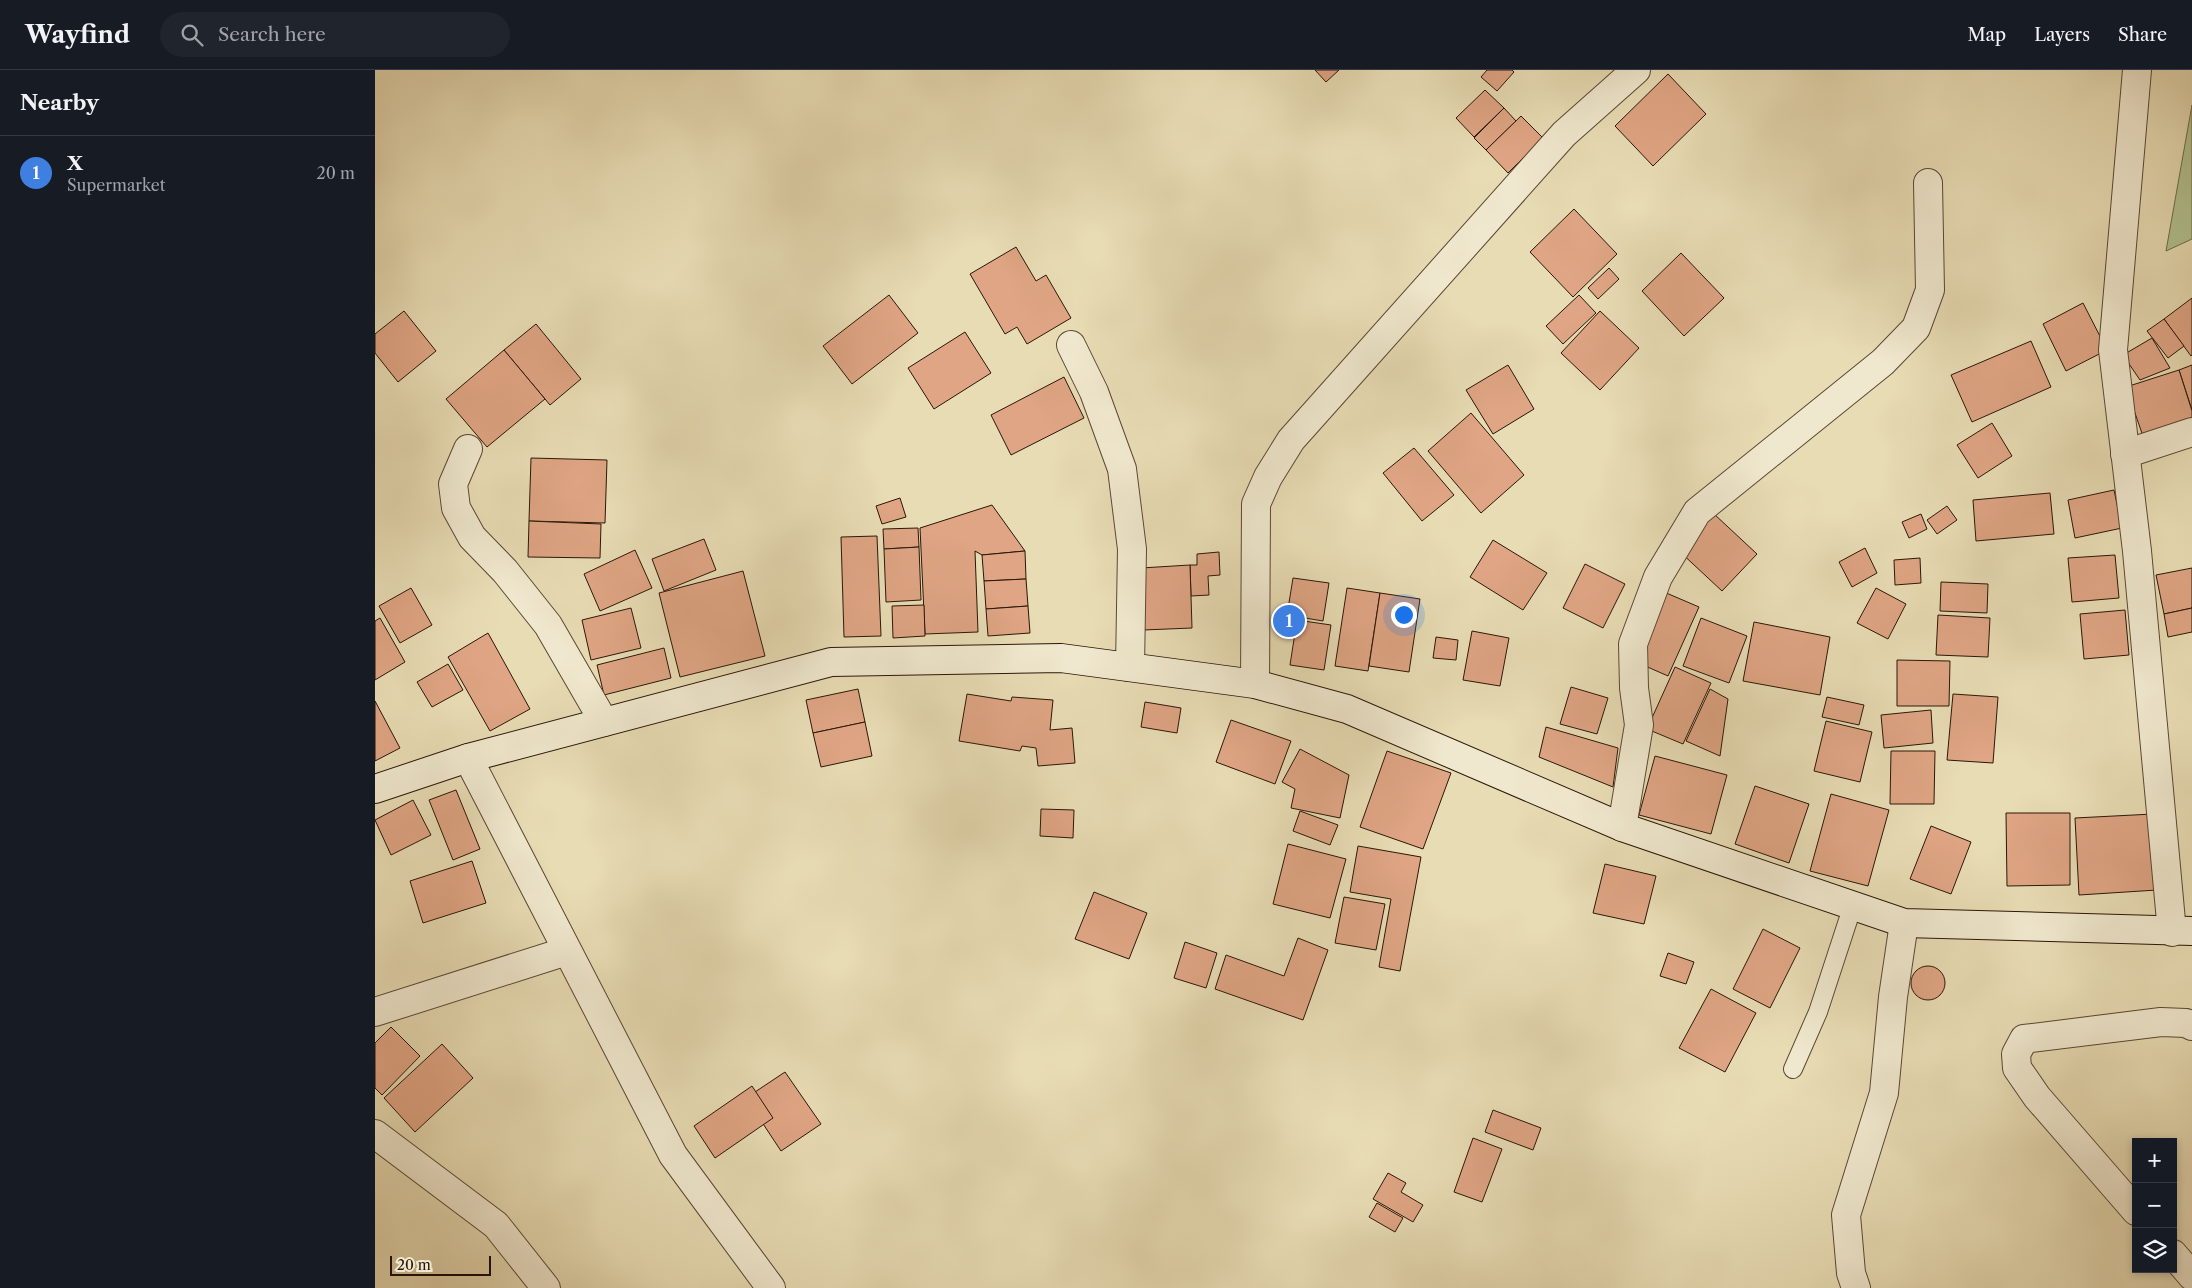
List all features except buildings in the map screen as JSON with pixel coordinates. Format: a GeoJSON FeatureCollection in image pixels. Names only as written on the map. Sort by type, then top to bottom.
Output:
{"type":"FeatureCollection","features":[{"type":"Feature","properties":{"kind":"street"},"geometry":{"type":"LineString","coordinates":[[1255,684],[1256,504],[1268,476],[1291,440],[1563,134],[1636,70]]}},
{"type":"Feature","properties":{"kind":"street"},"geometry":{"type":"LineString","coordinates":[[375,789],[468,758],[831,662],[1061,658],[1255,684],[1347,709],[1622,827],[1904,923],[2182,932],[2113,350],[2137,70]]}},
{"type":"Feature","properties":{"kind":"street"},"geometry":{"type":"LineString","coordinates":[[1622,827],[1639,725],[1634,688],[1633,644],[1658,577],[1697,512],[1883,362],[1916,328],[1930,290],[1928,183]]}},
{"type":"Feature","properties":{"kind":"street"},"geometry":{"type":"LineString","coordinates":[[1071,345],[1094,392],[1121,469],[1131,549],[1130,667]]}},
{"type":"Feature","properties":{"kind":"street"},"geometry":{"type":"LineString","coordinates":[[2125,454],[2192,432]]}},
{"type":"Feature","properties":{"kind":"street"},"geometry":{"type":"LineString","coordinates":[[468,449],[453,484],[456,508],[472,537],[505,571],[548,625],[604,722]]}},
{"type":"Feature","properties":{"kind":"street"},"geometry":{"type":"LineString","coordinates":[[468,758],[673,1155],[771,1288]]}},
{"type":"Feature","properties":{"kind":"street"},"geometry":{"type":"LineString","coordinates":[[1856,1288],[1851,1273],[1846,1215],[1884,1092],[1893,997],[1904,923]]}},
{"type":"Feature","properties":{"kind":"street"},"geometry":{"type":"LineString","coordinates":[[375,1012],[567,951]]}},
{"type":"Feature","properties":{"kind":"street"},"geometry":{"type":"LineString","coordinates":[[2132,1205],[2037,1097],[2017,1068],[2016,1054],[2024,1039],[2161,1022],[2186,1022],[2192,1026]]}},
{"type":"Feature","properties":{"kind":"street"},"geometry":{"type":"LineString","coordinates":[[375,1134],[496,1225],[546,1288]]}},
{"type":"Feature","properties":{"kind":"street"},"geometry":{"type":"LineString","coordinates":[[2177,1259],[2192,1276]]}},
{"type":"Feature","properties":{"kind":"lane"},"geometry":{"type":"LineString","coordinates":[[1793,1069],[1818,1012],[1853,905]]}},
{"type":"Feature","properties":{"kind":"green space"},"geometry":{"type":"Polygon","coordinates":[[[2192,105],[2192,239],[2166,251],[2192,105]]]}},
{"type":"Feature","properties":{"kind":"place","name":"X"},"geometry":{"type":"Point","coordinates":[1289,621]}}]}
